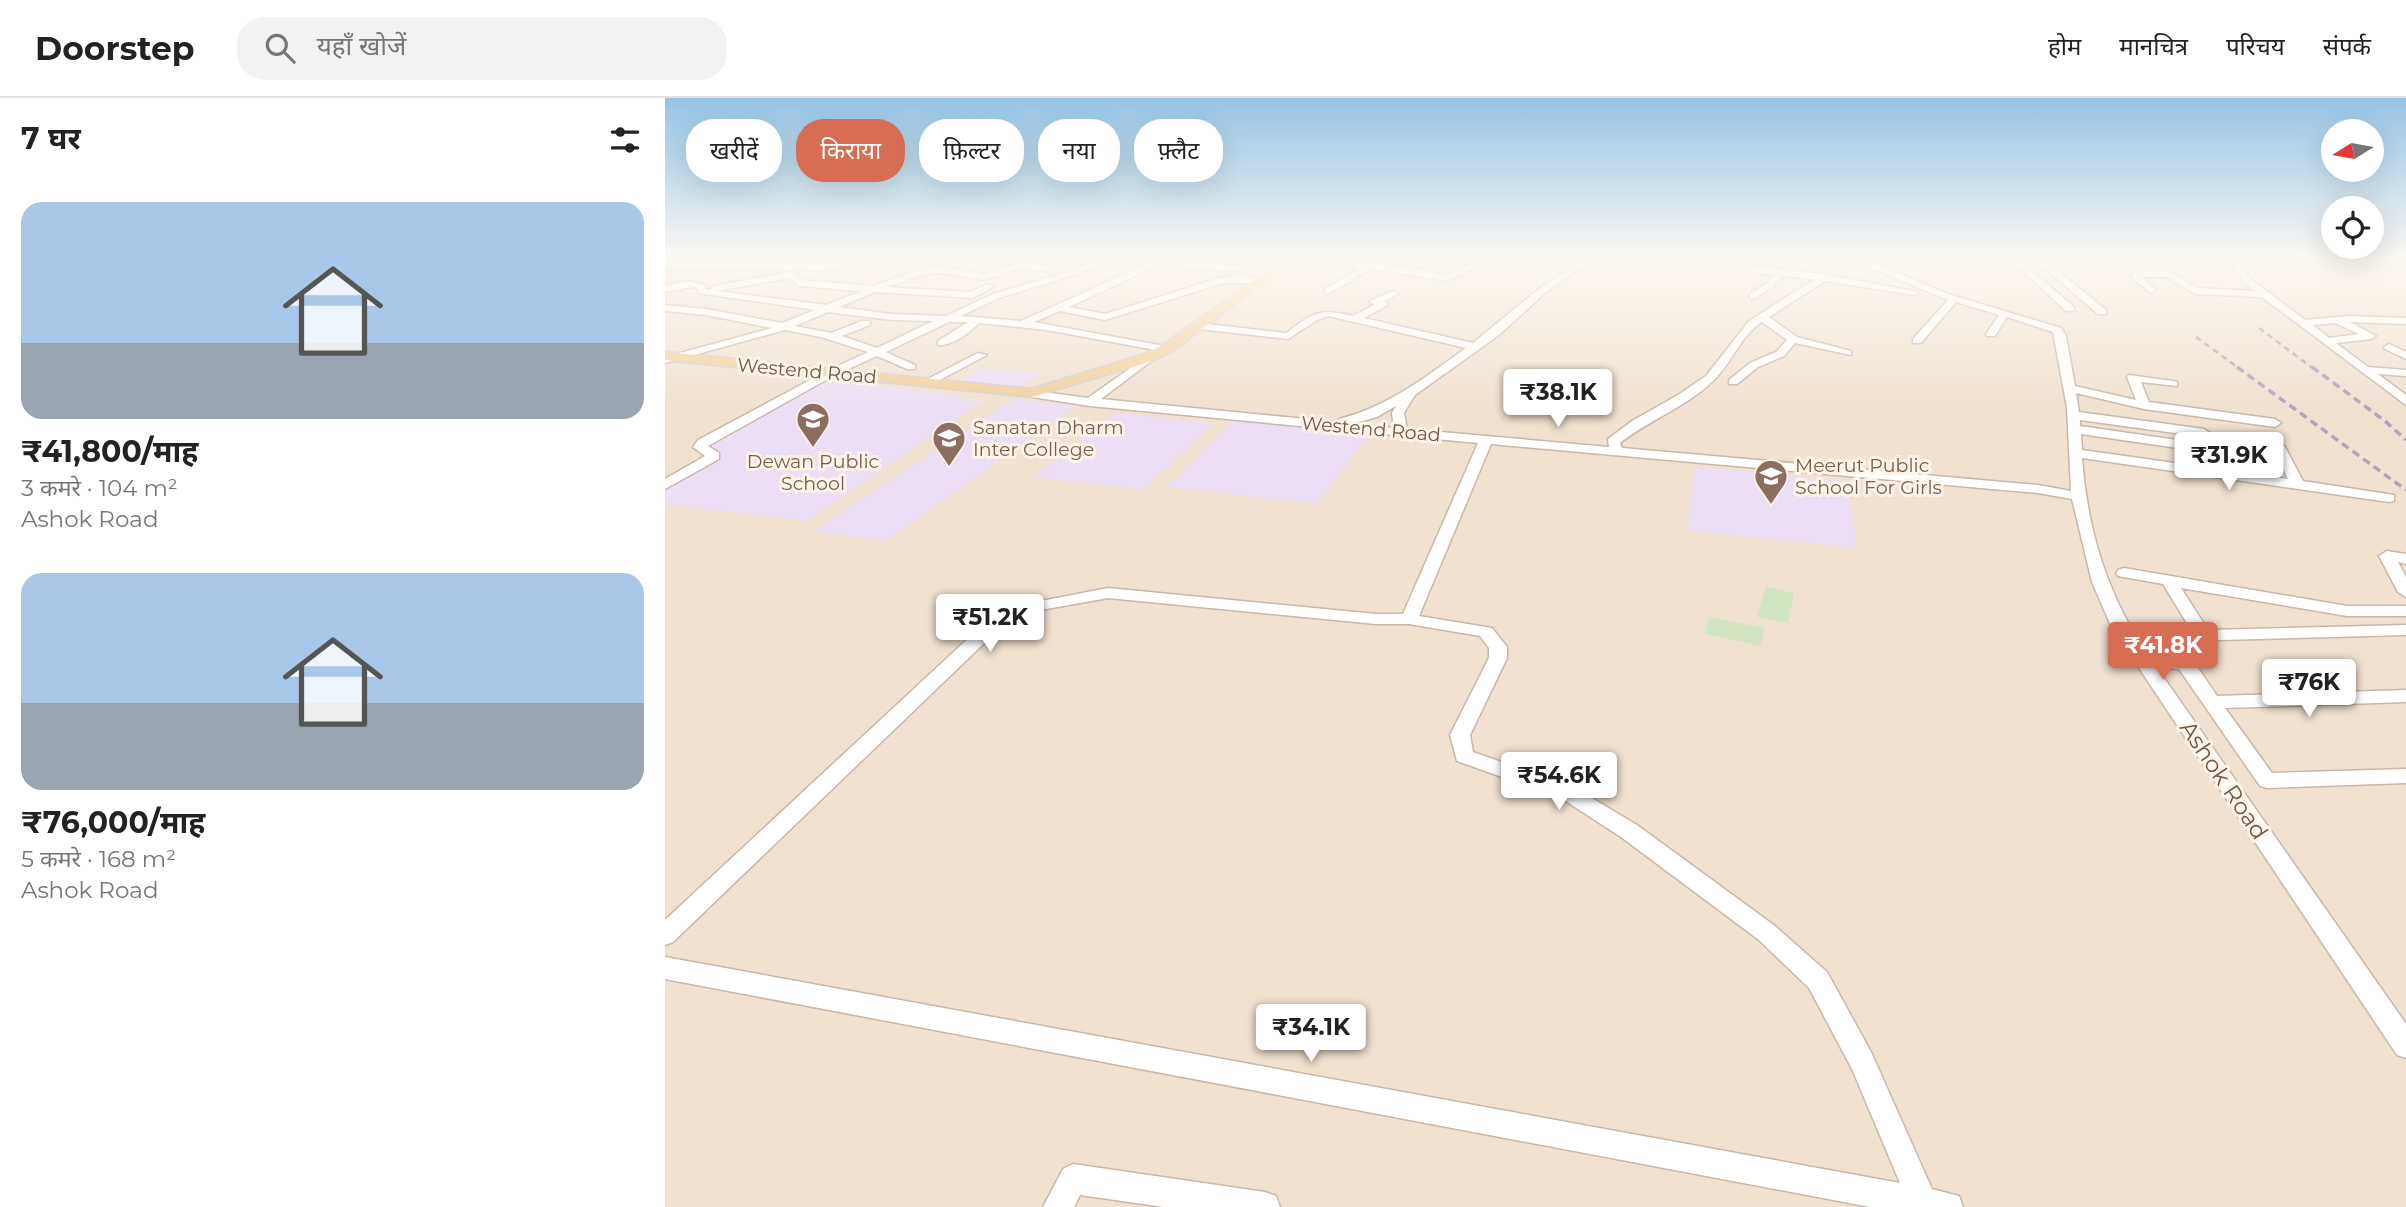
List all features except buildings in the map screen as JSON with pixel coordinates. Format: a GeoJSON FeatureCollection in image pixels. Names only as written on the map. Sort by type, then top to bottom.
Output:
{"type":"FeatureCollection","features":[{"type":"Feature","properties":{"kind":"main road"},"geometry":{"type":"LineString","coordinates":[[1032,393],[1150,357],[1222,310]]}},
{"type":"Feature","properties":{"kind":"main road","name":"Westend Road"},"geometry":{"type":"LineString","coordinates":[[667,358],[1032,393]]}},
{"type":"Feature","properties":{"kind":"street"},"geometry":{"type":"LineString","coordinates":[[669,310],[725,315],[831,337],[877,352],[911,367]]}},
{"type":"Feature","properties":{"kind":"street"},"geometry":{"type":"LineString","coordinates":[[667,358],[781,328],[827,310],[1022,324],[1166,349]]}},
{"type":"Feature","properties":{"kind":"street"},"geometry":{"type":"LineString","coordinates":[[884,316],[895,310]]}},
{"type":"Feature","properties":{"kind":"street"},"geometry":{"type":"LineString","coordinates":[[665,485],[714,456],[699,447],[703,443],[829,374],[966,310]]}},
{"type":"Feature","properties":{"kind":"street"},"geometry":{"type":"LineString","coordinates":[[1022,324],[1050,310]]}},
{"type":"Feature","properties":{"kind":"street"},"geometry":{"type":"LineString","coordinates":[[1069,310],[1105,317],[1128,310]]}},
{"type":"Feature","properties":{"kind":"street"},"geometry":{"type":"LineString","coordinates":[[1355,319],[1372,310]]}},
{"type":"Feature","properties":{"kind":"street"},"geometry":{"type":"LineString","coordinates":[[1331,425],[1373,414],[1411,393],[1475,347],[1519,310]]}},
{"type":"Feature","properties":{"kind":"street"},"geometry":{"type":"LineString","coordinates":[[1618,452],[1613,442],[1636,424],[1682,398],[1710,378],[1753,323],[1773,310]]}},
{"type":"Feature","properties":{"kind":"street"},"geometry":{"type":"LineString","coordinates":[[1917,341],[1941,310]]}},
{"type":"Feature","properties":{"kind":"street"},"geometry":{"type":"LineString","coordinates":[[1991,334],[2005,313],[1993,310]]}},
{"type":"Feature","properties":{"kind":"street"},"geometry":{"type":"LineString","coordinates":[[2285,310],[2403,397]]}},
{"type":"Feature","properties":{"kind":"street"},"geometry":{"type":"LineString","coordinates":[[1199,326],[1289,336],[1313,318],[1327,313],[1475,347]]}},
{"type":"Feature","properties":{"kind":"street","name":"Ashok Road"},"geometry":{"type":"LineString","coordinates":[[2005,313],[2057,330],[2061,336],[2073,415],[2078,496],[2100,582],[2119,625],[2406,1046]]}},
{"type":"Feature","properties":{"kind":"street"},"geometry":{"type":"LineString","coordinates":[[1762,317],[1793,339],[1847,354]]}},
{"type":"Feature","properties":{"kind":"street"},"geometry":{"type":"LineString","coordinates":[[942,343],[966,330],[976,320]]}},
{"type":"Feature","properties":{"kind":"street"},"geometry":{"type":"LineString","coordinates":[[2302,323],[2336,320],[2406,321]]}},
{"type":"Feature","properties":{"kind":"street"},"geometry":{"type":"LineString","coordinates":[[2327,341],[2371,336],[2336,320]]}},
{"type":"Feature","properties":{"kind":"street"},"geometry":{"type":"LineString","coordinates":[[831,337],[866,323]]}},
{"type":"Feature","properties":{"kind":"street"},"geometry":{"type":"LineString","coordinates":[[1733,382],[1754,365],[1780,354],[1793,339]]}},
{"type":"Feature","properties":{"kind":"street"},"geometry":{"type":"LineString","coordinates":[[2389,347],[2406,356]]}},
{"type":"Feature","properties":{"kind":"street"},"geometry":{"type":"LineString","coordinates":[[927,382],[982,355]]}},
{"type":"Feature","properties":{"kind":"street"},"geometry":{"type":"LineString","coordinates":[[1090,402],[1150,357]]}},
{"type":"Feature","properties":{"kind":"street"},"geometry":{"type":"LineString","coordinates":[[2366,370],[2406,373]]}},
{"type":"Feature","properties":{"kind":"street"},"geometry":{"type":"LineString","coordinates":[[2144,405],[2133,377],[2173,384]]}},
{"type":"Feature","properties":{"kind":"street"},"geometry":{"type":"LineString","coordinates":[[2070,388],[2144,405],[2275,423]]}},
{"type":"Feature","properties":{"kind":"street","name":"Westend Road"},"geometry":{"type":"LineString","coordinates":[[1032,393],[1090,402],[2038,489],[2078,496]]}},
{"type":"Feature","properties":{"kind":"street"},"geometry":{"type":"LineString","coordinates":[[1401,432],[1398,413],[1411,393]]}},
{"type":"Feature","properties":{"kind":"street"},"geometry":{"type":"LineString","coordinates":[[2073,415],[2204,433]]}},
{"type":"Feature","properties":{"kind":"street"},"geometry":{"type":"LineString","coordinates":[[2074,429],[2212,449]]}},
{"type":"Feature","properties":{"kind":"street"},"geometry":{"type":"LineString","coordinates":[[1409,619],[1486,440]]}},
{"type":"Feature","properties":{"kind":"street"},"geometry":{"type":"LineString","coordinates":[[2279,447],[2297,484]]}},
{"type":"Feature","properties":{"kind":"street"},"geometry":{"type":"LineString","coordinates":[[2075,453],[2389,498]]}},
{"type":"Feature","properties":{"kind":"street"},"geometry":{"type":"LineString","coordinates":[[2406,559],[2387,556],[2406,592]]}},
{"type":"Feature","properties":{"kind":"street"},"geometry":{"type":"LineString","coordinates":[[2124,573],[2347,611],[2406,611]]}},
{"type":"Feature","properties":{"kind":"street"},"geometry":{"type":"LineString","coordinates":[[2169,581],[2203,635]]}},
{"type":"Feature","properties":{"kind":"street"},"geometry":{"type":"LineString","coordinates":[[665,935],[994,624],[1037,606],[1108,593],[1409,619],[1486,632],[1498,647],[1498,659],[1460,735],[1464,755],[1568,793],[1629,831],[1767,933],[1818,980],[1862,1061],[1932,1206]]}},
{"type":"Feature","properties":{"kind":"street"},"geometry":{"type":"LineString","coordinates":[[2406,629],[2169,635],[2184,663],[2267,781],[2406,776]]}},
{"type":"Feature","properties":{"kind":"street"},"geometry":{"type":"LineString","coordinates":[[2144,662],[2184,663]]}},
{"type":"Feature","properties":{"kind":"street"},"geometry":{"type":"LineString","coordinates":[[2211,702],[2406,696]]}},
{"type":"Feature","properties":{"kind":"street"},"geometry":{"type":"LineString","coordinates":[[665,968],[1932,1206]]}},
{"type":"Feature","properties":{"kind":"street"},"geometry":{"type":"LineString","coordinates":[[1058,1207],[1073,1179],[1265,1207]]}},
{"type":"Feature","properties":{"kind":"shaded area"},"geometry":{"type":"Polygon","coordinates":[[[665,310],[2406,310],[2406,1207],[665,1207],[665,310]]]}},
{"type":"Feature","properties":{"kind":"shaded area"},"geometry":{"type":"Polygon","coordinates":[[[978,369],[1042,373],[1018,388],[956,382],[978,369]]]}},
{"type":"Feature","properties":{"kind":"shaded area","name":"Dewan Public School"},"geometry":{"type":"Polygon","coordinates":[[[825,379],[984,400],[807,521],[665,505],[665,488],[721,454],[706,444],[825,379]]]}},
{"type":"Feature","properties":{"kind":"shaded area","name":"Sanatan Dharm Inter College"},"geometry":{"type":"Polygon","coordinates":[[[1015,399],[1076,406],[885,542],[813,531],[1015,399]]]}},
{"type":"Feature","properties":{"kind":"shaded area"},"geometry":{"type":"Polygon","coordinates":[[[1115,413],[1214,423],[1142,490],[1034,477],[1115,413]]]}},
{"type":"Feature","properties":{"kind":"shaded area"},"geometry":{"type":"Polygon","coordinates":[[[1233,421],[1369,435],[1317,504],[1167,487],[1233,421]]]}},
{"type":"Feature","properties":{"kind":"shaded area","name":"Meerut Public School For Girls"},"geometry":{"type":"Polygon","coordinates":[[[1695,467],[1848,481],[1857,548],[1687,531],[1695,467]]]}},
{"type":"Feature","properties":{"kind":"green space"},"geometry":{"type":"Polygon","coordinates":[[[1766,587],[1794,593],[1788,623],[1757,617],[1766,587]]]}},
{"type":"Feature","properties":{"kind":"green space"},"geometry":{"type":"Polygon","coordinates":[[[1709,617],[1764,628],[1761,646],[1705,634],[1709,617]]]}},
{"type":"Feature","properties":{"kind":"railway"},"geometry":{"type":"LineString","coordinates":[[2259,328],[2314,369]]}},
{"type":"Feature","properties":{"kind":"railway"},"geometry":{"type":"LineString","coordinates":[[2196,337],[2240,369]]}},
{"type":"Feature","properties":{"kind":"railway"},"geometry":{"type":"LineString","coordinates":[[2237,367],[2406,490]]}},
{"type":"Feature","properties":{"kind":"railway"},"geometry":{"type":"LineString","coordinates":[[2312,367],[2385,421],[2406,440]]}},
{"type":"Feature","properties":{"kind":"place","name":"Dewan Public School"},"geometry":{"type":"Point","coordinates":[813,449]}},
{"type":"Feature","properties":{"kind":"place","name":"Sanatan Dharm Inter College"},"geometry":{"type":"Point","coordinates":[949,468]}},
{"type":"Feature","properties":{"kind":"place","name":"Meerut Public School For Girls"},"geometry":{"type":"Point","coordinates":[1771,506]}}]}
